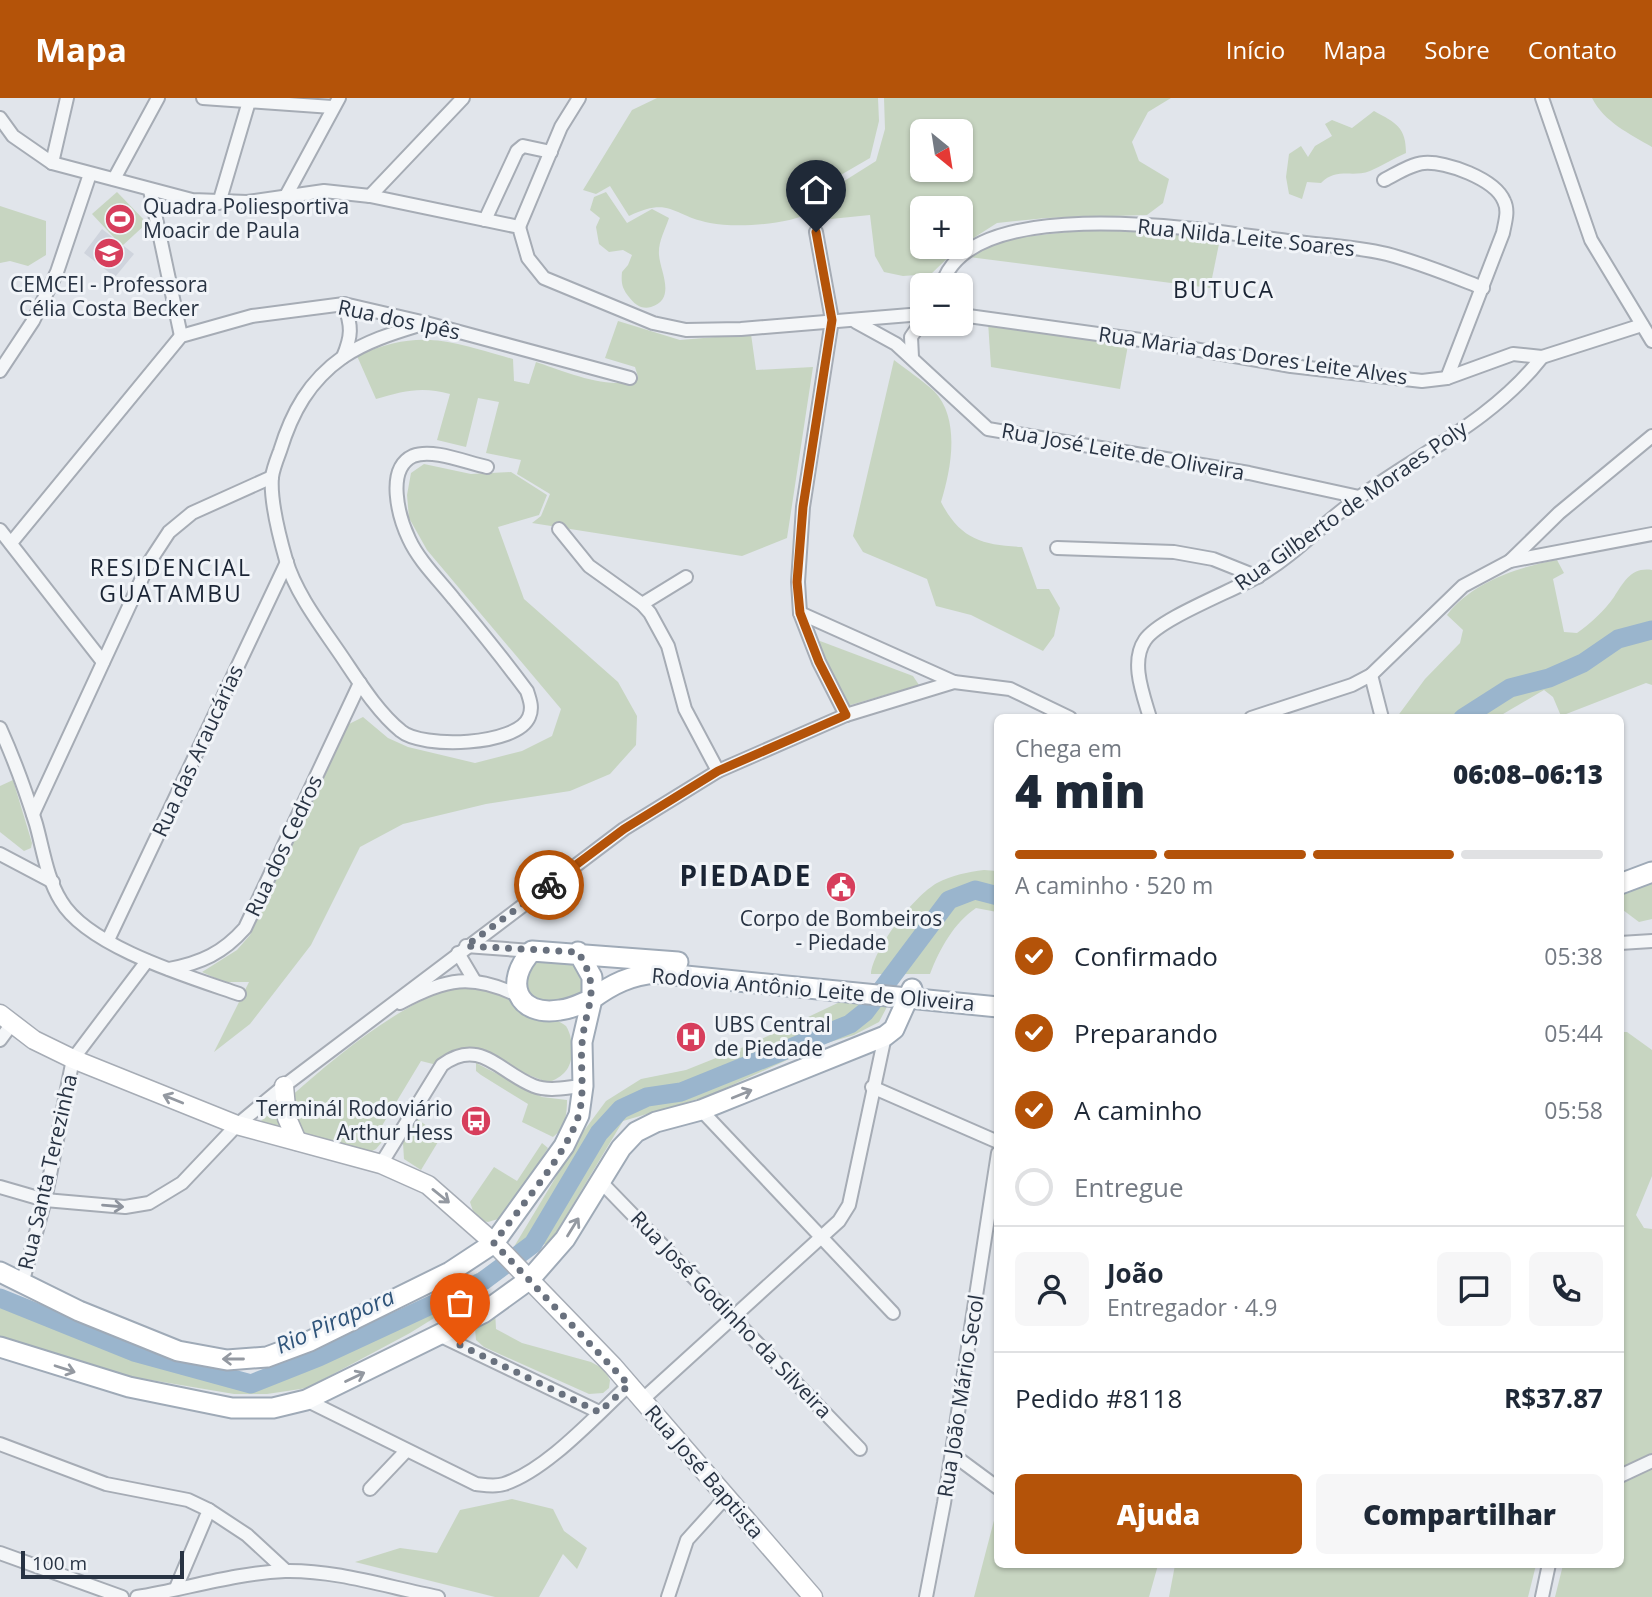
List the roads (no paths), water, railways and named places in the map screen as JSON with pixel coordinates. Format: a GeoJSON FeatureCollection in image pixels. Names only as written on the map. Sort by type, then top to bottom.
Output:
{"type":"FeatureCollection","features":[{"type":"Feature","properties":{"kind":"main road"},"geometry":{"type":"LineString","coordinates":[[1624,882],[1652,872]]}},
{"type":"Feature","properties":{"kind":"main road"},"geometry":{"type":"LineString","coordinates":[[532,951],[516,972],[514,984],[519,996],[529,1004],[558,1011],[572,1024],[582,1042]]}},
{"type":"Feature","properties":{"kind":"main road","name":"Rodovia Antônio Leite de Oliveira"},"geometry":{"type":"LineString","coordinates":[[532,951],[639,958],[906,992],[994,995]]}},
{"type":"Feature","properties":{"kind":"main road"},"geometry":{"type":"LineString","coordinates":[[578,952],[599,994]]}},
{"type":"Feature","properties":{"kind":"main road"},"geometry":{"type":"LineString","coordinates":[[0,1272],[79,1311],[178,1351],[228,1360],[267,1357],[310,1341],[500,1250],[564,1146],[579,1115],[583,1086],[582,1042],[599,994],[639,958]]}},
{"type":"Feature","properties":{"kind":"main road","name":"Rodovia Antônio Leite de Oliveira"},"geometry":{"type":"LineString","coordinates":[[558,1011],[638,975],[656,973],[862,987]]}},
{"type":"Feature","properties":{"kind":"main road"},"geometry":{"type":"LineString","coordinates":[[900,1018],[906,992]]}},
{"type":"Feature","properties":{"kind":"main road","name":"Rodovia Antônio Leite de Oliveira"},"geometry":{"type":"LineString","coordinates":[[906,992],[934,1001],[994,1007]]}},
{"type":"Feature","properties":{"kind":"main road"},"geometry":{"type":"LineString","coordinates":[[0,1347],[129,1387],[232,1408],[273,1408],[306,1400],[482,1313],[565,1239],[621,1148],[636,1132],[656,1122],[701,1110],[885,1036],[900,1018],[934,1001]]}},
{"type":"Feature","properties":{"kind":"street"},"geometry":{"type":"LineString","coordinates":[[52,163],[68,98]]}},
{"type":"Feature","properties":{"kind":"street"},"geometry":{"type":"LineString","coordinates":[[114,179],[158,98]]}},
{"type":"Feature","properties":{"kind":"street"},"geometry":{"type":"LineString","coordinates":[[203,98],[336,103],[287,194]]}},
{"type":"Feature","properties":{"kind":"street"},"geometry":{"type":"LineString","coordinates":[[370,196],[463,98]]}},
{"type":"Feature","properties":{"kind":"street"},"geometry":{"type":"LineString","coordinates":[[579,98],[551,152],[519,227],[528,258],[544,278],[653,323],[686,330],[910,315]]}},
{"type":"Feature","properties":{"kind":"street"},"geometry":{"type":"LineString","coordinates":[[1542,98],[1591,240],[1652,341]]}},
{"type":"Feature","properties":{"kind":"street"},"geometry":{"type":"LineString","coordinates":[[219,203],[249,100]]}},
{"type":"Feature","properties":{"kind":"street"},"geometry":{"type":"LineString","coordinates":[[0,118],[13,136],[52,163],[150,190],[219,203],[247,202],[287,194],[324,191],[370,196],[519,227]]}},
{"type":"Feature","properties":{"kind":"street"},"geometry":{"type":"LineString","coordinates":[[485,220],[517,151],[523,146],[551,152]]}},
{"type":"Feature","properties":{"kind":"street"},"geometry":{"type":"LineString","coordinates":[[1384,180],[1420,163],[1443,163],[1490,185],[1504,199],[1507,214],[1503,233],[1447,378]]}},
{"type":"Feature","properties":{"kind":"street"},"geometry":{"type":"LineString","coordinates":[[0,371],[33,321],[57,272],[90,174]]}},
{"type":"Feature","properties":{"kind":"street"},"geometry":{"type":"LineString","coordinates":[[11,543],[181,336],[150,190]]}},
{"type":"Feature","properties":{"kind":"street","name":"Rua Nilda Leite Soares"},"geometry":{"type":"LineString","coordinates":[[949,273],[954,263],[984,241],[1019,230],[1074,224],[1229,232],[1385,254],[1427,266],[1483,288]]}},
{"type":"Feature","properties":{"kind":"street"},"geometry":{"type":"LineString","coordinates":[[816,232],[832,320],[803,507],[797,582],[800,613],[819,662],[846,715]]}},
{"type":"Feature","properties":{"kind":"street"},"geometry":{"type":"LineString","coordinates":[[343,357],[351,338],[351,323],[344,304]]}},
{"type":"Feature","properties":{"kind":"street","name":"Rua dos Ipês"},"geometry":{"type":"LineString","coordinates":[[181,336],[252,316],[344,304],[631,378]]}},
{"type":"Feature","properties":{"kind":"street","name":"Rua Maria das Dores Leite Alves"},"geometry":{"type":"LineString","coordinates":[[973,317],[1148,341],[1291,366],[1410,380],[1447,378],[1513,354],[1542,357]]}},
{"type":"Feature","properties":{"kind":"street","name":"Rua José Leite de Oliveira"},"geometry":{"type":"LineString","coordinates":[[854,321],[881,335],[912,357],[948,395],[988,429],[1249,473],[1359,497]]}},
{"type":"Feature","properties":{"kind":"street"},"geometry":{"type":"LineString","coordinates":[[426,323],[380,337],[343,357],[308,387],[289,421],[272,477],[287,562],[318,622],[360,683],[400,731],[416,740],[449,743],[492,738],[518,728],[528,719],[531,705],[527,691],[425,564],[409,541],[401,519],[397,482],[402,466],[414,456],[431,454],[487,467]]}},
{"type":"Feature","properties":{"kind":"street"},"geometry":{"type":"LineString","coordinates":[[1542,357],[1642,326]]}},
{"type":"Feature","properties":{"kind":"street"},"geometry":{"type":"LineString","coordinates":[[912,336],[912,357]]}},
{"type":"Feature","properties":{"kind":"street","name":"Rua Gilberto de Moraes Poly"},"geometry":{"type":"LineString","coordinates":[[1149,714],[1138,674],[1139,653],[1146,639],[1173,620],[1258,577],[1359,497],[1506,397],[1542,357]]}},
{"type":"Feature","properties":{"kind":"street"},"geometry":{"type":"LineString","coordinates":[[1263,714],[1352,685],[1371,675],[1463,586],[1510,561],[1559,513],[1652,436]]}},
{"type":"Feature","properties":{"kind":"street"},"geometry":{"type":"LineString","coordinates":[[33,814],[150,561],[169,532],[192,513],[272,477]]}},
{"type":"Feature","properties":{"kind":"street"},"geometry":{"type":"LineString","coordinates":[[559,529],[589,566],[642,604],[668,646],[685,709],[718,771]]}},
{"type":"Feature","properties":{"kind":"street"},"geometry":{"type":"LineString","coordinates":[[0,530],[103,662]]}},
{"type":"Feature","properties":{"kind":"street"},"geometry":{"type":"LineString","coordinates":[[1510,561],[1652,534]]}},
{"type":"Feature","properties":{"kind":"street"},"geometry":{"type":"LineString","coordinates":[[1057,548],[1174,552],[1213,559],[1258,577]]}},
{"type":"Feature","properties":{"kind":"street","name":"Rua das Araucárias"},"geometry":{"type":"LineString","coordinates":[[108,940],[287,562]]}},
{"type":"Feature","properties":{"kind":"street"},"geometry":{"type":"LineString","coordinates":[[642,604],[686,577]]}},
{"type":"Feature","properties":{"kind":"street"},"geometry":{"type":"LineString","coordinates":[[800,613],[954,682],[1010,689],[1062,714]]}},
{"type":"Feature","properties":{"kind":"street"},"geometry":{"type":"LineString","coordinates":[[1371,675],[1381,714]]}},
{"type":"Feature","properties":{"kind":"street"},"geometry":{"type":"LineString","coordinates":[[0,1187],[45,1199],[125,1207],[149,1203],[182,1183],[237,1125],[355,1030],[624,829],[718,771],[846,715],[954,682]]}},
{"type":"Feature","properties":{"kind":"street","name":"Rua dos Cedros"},"geometry":{"type":"LineString","coordinates":[[169,969],[206,960],[228,948],[245,928],[360,683]]}},
{"type":"Feature","properties":{"kind":"street"},"geometry":{"type":"LineString","coordinates":[[0,729],[33,814],[53,882],[60,900],[73,917],[147,961],[239,994]]}},
{"type":"Feature","properties":{"kind":"street"},"geometry":{"type":"LineString","coordinates":[[0,854],[53,882]]}},
{"type":"Feature","properties":{"kind":"street"},"geometry":{"type":"LineString","coordinates":[[1624,943],[1652,942]]}},
{"type":"Feature","properties":{"kind":"street"},"geometry":{"type":"LineString","coordinates":[[462,950],[474,980]]}},
{"type":"Feature","properties":{"kind":"street","name":"Rodovia Antônio Leite de Oliveira"},"geometry":{"type":"LineString","coordinates":[[462,950],[532,951]]}},
{"type":"Feature","properties":{"kind":"street"},"geometry":{"type":"LineString","coordinates":[[73,1059],[147,961]]}},
{"type":"Feature","properties":{"kind":"street"},"geometry":{"type":"LineString","coordinates":[[430,973],[447,982]]}},
{"type":"Feature","properties":{"kind":"street"},"geometry":{"type":"LineString","coordinates":[[355,1030],[407,999],[447,982],[474,980],[495,984],[519,996]]}},
{"type":"Feature","properties":{"kind":"street"},"geometry":{"type":"LineString","coordinates":[[0,1040],[6,1019]]}},
{"type":"Feature","properties":{"kind":"street","name":"Rua José Baptista"},"geometry":{"type":"LineString","coordinates":[[6,1019],[73,1059],[237,1125],[401,1170],[428,1185],[500,1250],[629,1385],[813,1597]]}},
{"type":"Feature","properties":{"kind":"street"},"geometry":{"type":"LineString","coordinates":[[642,1400],[732,1317],[823,1239],[849,1205],[885,1036]]}},
{"type":"Feature","properties":{"kind":"street"},"geometry":{"type":"LineString","coordinates":[[381,1164],[442,1065],[454,1056],[468,1052],[483,1057],[534,1086],[545,1089],[583,1086]]}},
{"type":"Feature","properties":{"kind":"street","name":"Rua Santa Terezinha"},"geometry":{"type":"LineString","coordinates":[[22,1284],[45,1199],[73,1059]]}},
{"type":"Feature","properties":{"kind":"street"},"geometry":{"type":"LineString","coordinates":[[284,1086],[288,1118],[297,1141]]}},
{"type":"Feature","properties":{"kind":"street"},"geometry":{"type":"LineString","coordinates":[[872,1087],[994,1140]]}},
{"type":"Feature","properties":{"kind":"street"},"geometry":{"type":"LineString","coordinates":[[701,1110],[893,1313]]}},
{"type":"Feature","properties":{"kind":"street","name":"Rua João Mário Secol"},"geometry":{"type":"LineString","coordinates":[[926,1597],[952,1454],[994,1179]]}},
{"type":"Feature","properties":{"kind":"street","name":"Rua José Godinho da Silveira"},"geometry":{"type":"LineString","coordinates":[[601,1182],[860,1449]]}},
{"type":"Feature","properties":{"kind":"street"},"geometry":{"type":"LineString","coordinates":[[439,1335],[599,1412]]}},
{"type":"Feature","properties":{"kind":"street"},"geometry":{"type":"LineString","coordinates":[[306,1400],[476,1484],[500,1486],[519,1478],[555,1452],[629,1385]]}},
{"type":"Feature","properties":{"kind":"street"},"geometry":{"type":"LineString","coordinates":[[0,1444],[106,1484],[188,1500],[209,1510],[247,1535],[286,1571]]}},
{"type":"Feature","properties":{"kind":"street"},"geometry":{"type":"LineString","coordinates":[[370,1489],[406,1451]]}},
{"type":"Feature","properties":{"kind":"street"},"geometry":{"type":"LineString","coordinates":[[952,1454],[994,1485]]}},
{"type":"Feature","properties":{"kind":"street"},"geometry":{"type":"LineString","coordinates":[[1624,1474],[1652,1461]]}},
{"type":"Feature","properties":{"kind":"street"},"geometry":{"type":"LineString","coordinates":[[668,1597],[687,1540],[725,1498]]}},
{"type":"Feature","properties":{"kind":"street"},"geometry":{"type":"LineString","coordinates":[[176,1588],[209,1510]]}},
{"type":"Feature","properties":{"kind":"street"},"geometry":{"type":"LineString","coordinates":[[0,1553],[122,1597]]}},
{"type":"Feature","properties":{"kind":"street"},"geometry":{"type":"LineString","coordinates":[[1542,1597],[1548,1568]]}},
{"type":"Feature","properties":{"kind":"street"},"geometry":{"type":"LineString","coordinates":[[137,1597],[176,1588],[286,1571],[347,1576],[404,1594],[438,1597]]}},
{"type":"Feature","properties":{"kind":"waterway","name":"Rio Pirapora"},"geometry":{"type":"LineString","coordinates":[[1469,714],[1510,688],[1549,678],[1583,663],[1618,639],[1652,630]]}},
{"type":"Feature","properties":{"kind":"waterway","name":"Rio Pirapora"},"geometry":{"type":"LineString","coordinates":[[0,1298],[134,1352],[251,1384],[319,1357],[483,1281],[533,1244],[599,1133],[621,1109],[647,1097],[681,1092],[850,1024],[865,1012],[949,900],[975,890],[994,895]]}},
{"type":"Feature","properties":{"kind":"place","name":"Quadra Poliesportiva Moacir de Paula"},"geometry":{"type":"Point","coordinates":[120,219]}},
{"type":"Feature","properties":{"kind":"place","name":"CEMCEI - Professora Célia Costa Becker"},"geometry":{"type":"Point","coordinates":[109,253]}},
{"type":"Feature","properties":{"kind":"place","name":"Corpo de Bombeiros - Piedade"},"geometry":{"type":"Point","coordinates":[841,887]}},
{"type":"Feature","properties":{"kind":"place","name":"UBS Central de Piedade"},"geometry":{"type":"Point","coordinates":[691,1037]}},
{"type":"Feature","properties":{"kind":"place","name":"Terminál Rodoviário Arthur Hess"},"geometry":{"type":"Point","coordinates":[476,1121]}},
{"type":"Feature","properties":{"kind":"district","name":"BUTUCA"},"geometry":{"type":"Point","coordinates":[1224,290]}},
{"type":"Feature","properties":{"kind":"district","name":"RESIDENCIAL GUATAMBU"},"geometry":{"type":"Point","coordinates":[171,581]}},
{"type":"Feature","properties":{"kind":"district","name":"PIEDADE"},"geometry":{"type":"Point","coordinates":[746,876]}}]}
